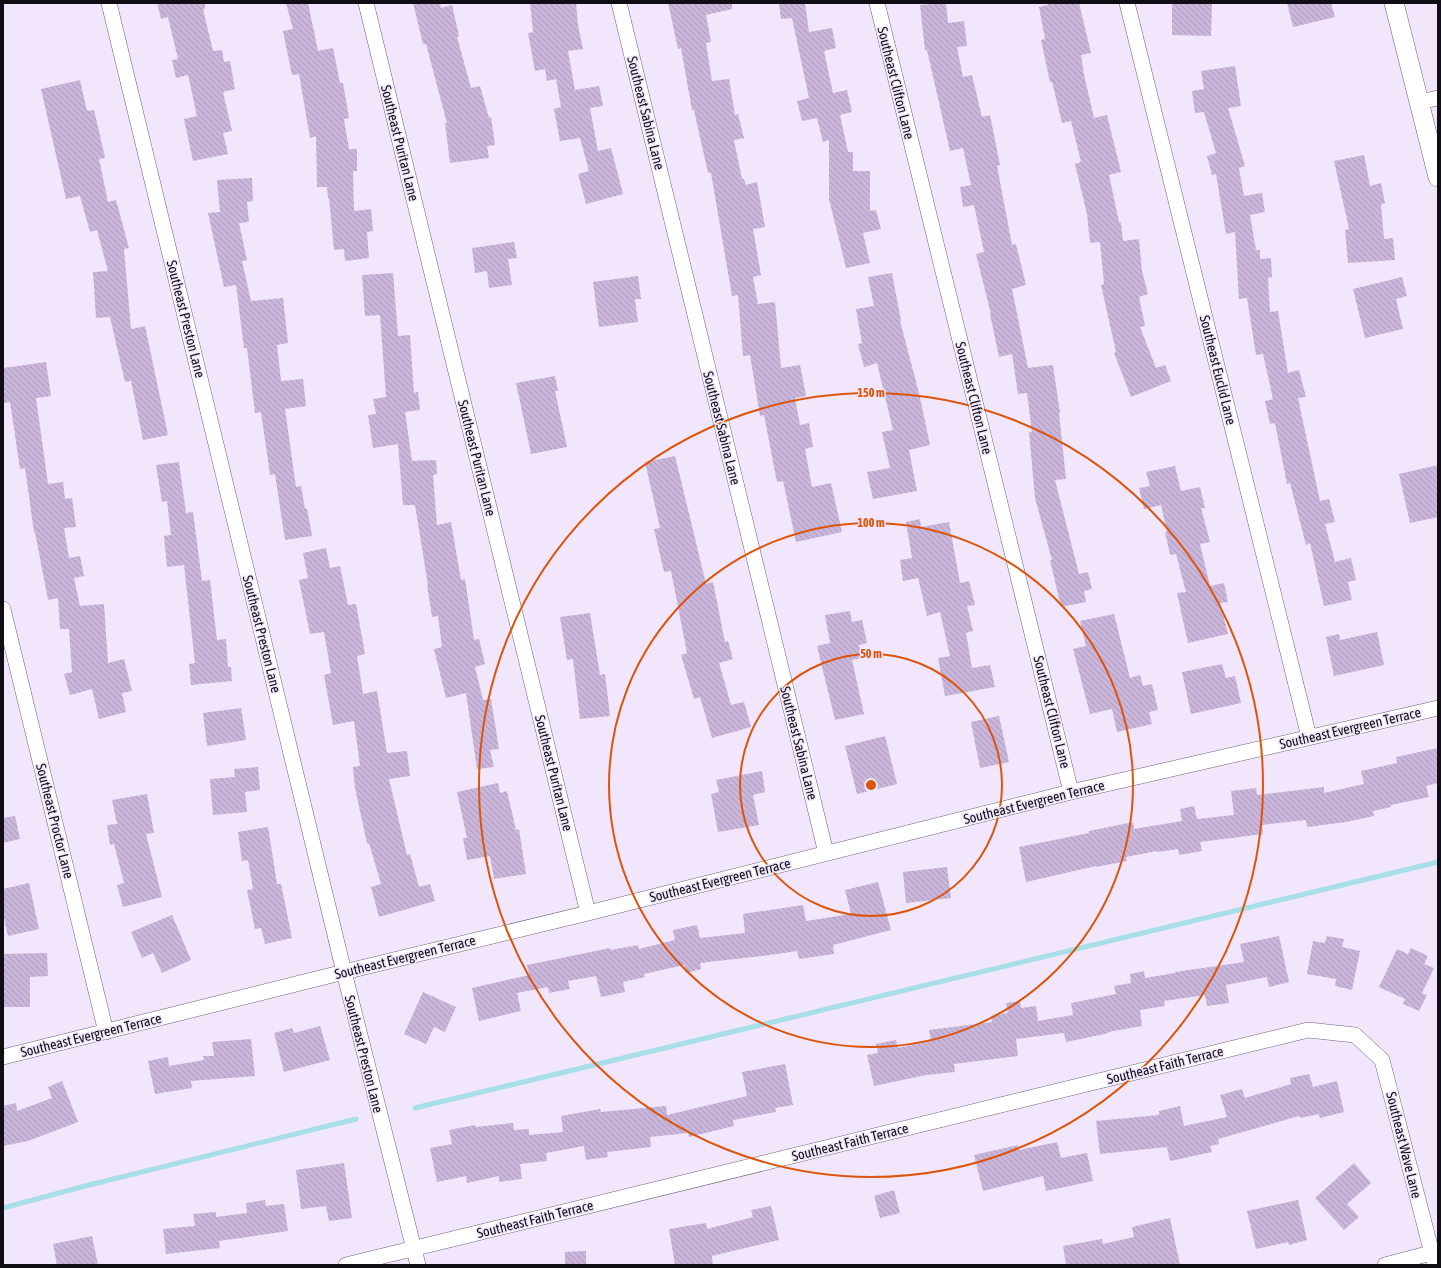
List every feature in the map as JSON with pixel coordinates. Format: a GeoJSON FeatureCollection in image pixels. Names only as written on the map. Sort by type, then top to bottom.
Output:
{"type":"FeatureCollection","features":[{"type":"Feature","properties":{"kind":"street","name":"Southeast Preston Lane"},"geometry":{"type":"LineString","coordinates":[[109,3],[344,972],[418,1265]]}},
{"type":"Feature","properties":{"kind":"street","name":"Southeast Puritan Lane"},"geometry":{"type":"LineString","coordinates":[[366,3],[588,913]]}},
{"type":"Feature","properties":{"kind":"street","name":"Southeast Sabina Lane"},"geometry":{"type":"LineString","coordinates":[[619,3],[826,853]]}},
{"type":"Feature","properties":{"kind":"street","name":"Southeast Clifton Lane"},"geometry":{"type":"LineString","coordinates":[[877,3],[1071,792]]}},
{"type":"Feature","properties":{"kind":"street","name":"Southeast Euclid Lane"},"geometry":{"type":"LineString","coordinates":[[1127,3],[1309,737]]}},
{"type":"Feature","properties":{"kind":"street"},"geometry":{"type":"LineString","coordinates":[[1394,3],[1438,178]]}},
{"type":"Feature","properties":{"kind":"street"},"geometry":{"type":"LineString","coordinates":[[1419,102],[1438,98]]}},
{"type":"Feature","properties":{"kind":"street","name":"Southeast Proctor Lane"},"geometry":{"type":"LineString","coordinates":[[3,609],[106,1032]]}},
{"type":"Feature","properties":{"kind":"street","name":"Southeast Evergreen Terrace"},"geometry":{"type":"LineString","coordinates":[[3,1057],[1071,792],[1438,708]]}},
{"type":"Feature","properties":{"kind":"street","name":"Southeast Faith Terrace"},"geometry":{"type":"LineString","coordinates":[[346,1265],[1308,1030],[1355,1035]]}},
{"type":"Feature","properties":{"kind":"street","name":"Southeast Wave Lane"},"geometry":{"type":"LineString","coordinates":[[1355,1035],[1382,1060],[1433,1259]]}},
{"type":"Feature","properties":{"kind":"street"},"geometry":{"type":"LineString","coordinates":[[1384,1265],[1433,1259]]}},
{"type":"Feature","properties":{"kind":"building"},"geometry":{"type":"Polygon","coordinates":[[[157,3],[205,3],[205,9],[203,9],[213,51],[222,50],[224,62],[230,61],[235,89],[223,92],[232,131],[223,133],[228,154],[193,161],[184,119],[197,116],[188,75],[176,78],[172,60],[178,59],[168,17],[161,19],[157,3]]]}},
{"type":"Feature","properties":{"kind":"building"},"geometry":{"type":"Polygon","coordinates":[[[286,3],[308,3],[318,51],[333,48],[340,83],[343,83],[349,118],[344,119],[349,149],[357,149],[357,171],[353,171],[354,211],[371,209],[373,231],[367,232],[369,258],[345,261],[344,249],[334,250],[327,187],[317,187],[316,136],[310,138],[299,74],[292,75],[283,31],[293,29],[286,3]]]}},
{"type":"Feature","properties":{"kind":"building"},"geometry":{"type":"Polygon","coordinates":[[[413,3],[440,3],[441,8],[452,5],[459,36],[457,37],[471,88],[480,86],[489,118],[491,117],[495,145],[487,146],[489,158],[450,163],[445,123],[447,123],[426,44],[423,44],[413,3]]]}},
{"type":"Feature","properties":{"kind":"building"},"geometry":{"type":"Polygon","coordinates":[[[530,3],[576,3],[578,25],[583,49],[568,51],[575,90],[599,86],[603,106],[590,108],[598,151],[611,148],[623,194],[586,204],[578,174],[589,171],[580,138],[560,141],[554,109],[561,107],[556,79],[547,81],[545,69],[535,71],[528,33],[533,32],[530,3]]]}},
{"type":"Feature","properties":{"kind":"building"},"geometry":{"type":"Polygon","coordinates":[[[668,3],[732,3],[732,9],[706,15],[711,42],[706,43],[712,81],[729,79],[735,115],[738,114],[744,138],[734,140],[742,179],[744,179],[746,185],[757,182],[765,227],[753,229],[761,275],[753,277],[758,304],[775,302],[781,368],[800,365],[806,396],[795,398],[800,425],[809,423],[813,447],[805,449],[812,487],[831,483],[842,532],[796,542],[783,481],[777,482],[764,415],[760,416],[750,355],[743,356],[738,295],[732,296],[711,173],[708,173],[694,110],[692,110],[681,48],[678,49],[668,3]]]}},
{"type":"Feature","properties":{"kind":"building"},"geometry":{"type":"Polygon","coordinates":[[[779,3],[805,3],[809,32],[832,28],[836,48],[824,51],[833,93],[847,90],[852,112],[840,115],[848,152],[853,152],[853,171],[870,171],[870,211],[876,210],[881,229],[863,233],[870,263],[846,268],[829,199],[829,140],[823,142],[817,118],[802,121],[797,101],[809,98],[792,18],[781,19],[779,3]]]}},
{"type":"Feature","properties":{"kind":"building"},"geometry":{"type":"Polygon","coordinates":[[[946,3],[948,23],[964,21],[967,46],[957,47],[963,77],[972,75],[982,117],[990,115],[1000,165],[997,166],[1012,245],[1016,244],[1026,285],[1012,289],[1028,368],[1053,365],[1060,413],[1066,479],[1055,480],[1079,574],[1088,572],[1092,589],[1084,591],[1086,602],[1061,607],[1050,560],[1052,560],[1035,498],[1029,432],[1032,432],[1027,393],[1018,394],[1012,354],[999,357],[991,314],[976,254],[984,252],[974,205],[963,207],[960,187],[971,185],[963,148],[950,151],[927,50],[925,50],[920,5],[946,3]]]}},
{"type":"Feature","properties":{"kind":"building"},"geometry":{"type":"Polygon","coordinates":[[[1047,3],[1079,3],[1091,53],[1081,55],[1094,118],[1107,115],[1121,172],[1109,175],[1119,222],[1121,222],[1123,241],[1139,239],[1142,271],[1148,294],[1139,297],[1145,326],[1140,327],[1156,368],[1165,365],[1171,381],[1131,397],[1114,353],[1116,352],[1101,285],[1104,284],[1100,242],[1090,243],[1087,214],[1075,164],[1081,162],[1071,121],[1062,123],[1052,82],[1050,82],[1041,40],[1045,39],[1039,7],[1048,5],[1047,3]]]}},
{"type":"Feature","properties":{"kind":"building"},"geometry":{"type":"Polygon","coordinates":[[[1172,3],[1212,3],[1211,36],[1172,35],[1172,3]]]}},
{"type":"Feature","properties":{"kind":"building"},"geometry":{"type":"Polygon","coordinates":[[[1287,3],[1331,3],[1335,17],[1293,27],[1287,3]]]}},
{"type":"Feature","properties":{"kind":"building"},"geometry":{"type":"Polygon","coordinates":[[[1235,66],[1241,106],[1228,108],[1245,166],[1239,168],[1244,196],[1262,193],[1265,212],[1250,215],[1256,250],[1260,250],[1260,259],[1271,258],[1272,277],[1268,278],[1270,312],[1278,311],[1288,373],[1299,370],[1306,397],[1298,398],[1320,501],[1329,499],[1335,522],[1325,524],[1335,562],[1351,558],[1356,580],[1348,582],[1352,600],[1324,606],[1310,543],[1306,545],[1290,483],[1287,484],[1275,423],[1270,424],[1265,401],[1273,399],[1263,354],[1256,355],[1247,298],[1239,299],[1235,232],[1226,234],[1216,174],[1212,175],[1207,156],[1216,153],[1204,112],[1195,113],[1192,91],[1204,89],[1201,71],[1235,66]]]}},
{"type":"Feature","properties":{"kind":"building"},"geometry":{"type":"Polygon","coordinates":[[[80,80],[87,111],[94,110],[101,140],[105,158],[99,159],[108,202],[116,200],[129,248],[124,249],[131,329],[145,326],[168,435],[143,440],[131,381],[125,382],[110,317],[96,318],[93,272],[108,271],[97,230],[90,232],[80,196],[66,199],[41,89],[80,80]]]}},
{"type":"Feature","properties":{"kind":"building"},"geometry":{"type":"Polygon","coordinates":[[[1364,155],[1370,186],[1381,183],[1385,203],[1381,204],[1384,239],[1393,238],[1395,260],[1348,263],[1345,230],[1349,229],[1334,161],[1364,155]]]}},
{"type":"Feature","properties":{"kind":"building"},"geometry":{"type":"Polygon","coordinates":[[[252,178],[253,201],[247,202],[249,222],[239,223],[247,260],[242,261],[251,301],[283,298],[288,343],[277,345],[281,381],[303,379],[306,406],[285,409],[296,487],[301,486],[312,536],[285,540],[275,474],[270,475],[261,412],[255,413],[247,348],[244,348],[236,285],[224,287],[208,213],[220,212],[217,180],[252,178]]]}},
{"type":"Feature","properties":{"kind":"building"},"geometry":{"type":"Polygon","coordinates":[[[514,242],[517,258],[508,259],[512,285],[489,288],[487,271],[475,273],[472,248],[514,242]]]}},
{"type":"Feature","properties":{"kind":"building"},"geometry":{"type":"Polygon","coordinates":[[[393,273],[398,336],[410,335],[414,393],[418,392],[420,410],[405,412],[412,461],[436,460],[437,474],[433,475],[437,525],[451,522],[461,580],[465,579],[474,640],[479,639],[485,664],[475,667],[483,700],[491,699],[499,749],[490,750],[494,767],[477,769],[466,693],[446,698],[434,649],[442,647],[438,616],[432,617],[415,505],[403,505],[398,444],[373,448],[368,415],[376,414],[373,399],[386,397],[380,315],[365,316],[362,275],[393,273]]]}},
{"type":"Feature","properties":{"kind":"building"},"geometry":{"type":"Polygon","coordinates":[[[892,273],[900,321],[919,393],[930,445],[909,450],[917,491],[873,499],[867,472],[890,468],[882,432],[893,430],[877,363],[864,367],[858,344],[862,343],[856,309],[874,306],[868,277],[892,273]]]}},
{"type":"Feature","properties":{"kind":"building"},"geometry":{"type":"Polygon","coordinates":[[[638,276],[641,299],[635,299],[638,322],[599,327],[593,282],[638,276]]]}},
{"type":"Feature","properties":{"kind":"building"},"geometry":{"type":"Polygon","coordinates":[[[1402,277],[1407,296],[1396,299],[1403,329],[1365,338],[1353,289],[1402,277]]]}},
{"type":"Feature","properties":{"kind":"building"},"geometry":{"type":"Polygon","coordinates":[[[46,362],[51,396],[36,398],[48,484],[63,482],[65,499],[72,498],[76,527],[64,528],[69,558],[80,556],[84,576],[74,578],[80,606],[104,604],[108,663],[124,659],[132,691],[122,693],[126,712],[99,719],[92,689],[70,695],[64,674],[72,672],[69,629],[60,629],[58,598],[48,600],[34,532],[25,468],[20,469],[10,402],[3,403],[3,368],[46,362]]]}},
{"type":"Feature","properties":{"kind":"building"},"geometry":{"type":"Polygon","coordinates":[[[555,376],[558,391],[555,391],[567,447],[531,454],[516,383],[555,376]]]}},
{"type":"Feature","properties":{"kind":"building"},"geometry":{"type":"Polygon","coordinates":[[[675,456],[706,584],[713,582],[725,642],[728,641],[733,659],[719,663],[731,705],[744,702],[751,727],[712,738],[700,697],[694,699],[681,655],[687,653],[671,571],[664,572],[654,529],[660,528],[645,462],[675,456]]]}},
{"type":"Feature","properties":{"kind":"building"},"geometry":{"type":"Polygon","coordinates":[[[179,462],[186,513],[193,512],[202,581],[210,580],[217,640],[226,639],[228,667],[231,667],[232,681],[191,685],[189,664],[195,663],[184,565],[167,567],[164,536],[171,535],[167,501],[162,502],[156,465],[179,462]]]}},
{"type":"Feature","properties":{"kind":"building"},"geometry":{"type":"Polygon","coordinates":[[[1438,465],[1438,517],[1410,523],[1399,474],[1438,465]]]}},
{"type":"Feature","properties":{"kind":"building"},"geometry":{"type":"Polygon","coordinates":[[[1175,466],[1181,491],[1200,487],[1205,508],[1201,508],[1210,542],[1200,544],[1210,586],[1224,583],[1228,602],[1220,603],[1228,634],[1188,643],[1177,593],[1186,592],[1176,554],[1170,555],[1161,505],[1144,509],[1139,488],[1150,486],[1146,472],[1175,466]]]}},
{"type":"Feature","properties":{"kind":"building"},"geometry":{"type":"Polygon","coordinates":[[[920,519],[921,527],[949,522],[960,583],[969,581],[975,605],[967,606],[973,631],[966,633],[972,668],[990,665],[995,687],[945,696],[938,658],[950,656],[940,612],[927,616],[918,578],[903,581],[900,560],[912,558],[906,522],[920,519]]]}},
{"type":"Feature","properties":{"kind":"building"},"geometry":{"type":"Polygon","coordinates":[[[326,548],[330,568],[340,566],[348,605],[356,604],[365,654],[357,656],[363,694],[377,691],[387,753],[407,751],[410,776],[389,779],[407,855],[410,854],[419,887],[430,884],[435,901],[379,917],[371,887],[381,884],[369,843],[367,843],[355,788],[353,767],[360,766],[354,721],[333,725],[324,675],[331,673],[324,632],[310,634],[299,580],[308,578],[303,553],[326,548]]]}},
{"type":"Feature","properties":{"kind":"building"},"geometry":{"type":"Polygon","coordinates":[[[850,611],[852,622],[862,620],[867,643],[859,645],[861,658],[852,660],[864,714],[835,720],[817,646],[830,643],[825,615],[850,611]]]}},
{"type":"Feature","properties":{"kind":"building"},"geometry":{"type":"Polygon","coordinates":[[[590,613],[600,675],[605,674],[610,716],[580,719],[573,659],[567,660],[560,617],[590,613]]]}},
{"type":"Feature","properties":{"kind":"building"},"geometry":{"type":"Polygon","coordinates":[[[1114,614],[1130,678],[1140,675],[1143,686],[1152,684],[1158,710],[1149,712],[1152,724],[1117,732],[1112,709],[1090,714],[1073,649],[1086,646],[1080,621],[1114,614]]]}},
{"type":"Feature","properties":{"kind":"building"},"geometry":{"type":"Polygon","coordinates":[[[1377,632],[1384,665],[1334,676],[1326,637],[1339,634],[1340,640],[1377,632]]]}},
{"type":"Feature","properties":{"kind":"building"},"geometry":{"type":"Polygon","coordinates":[[[1222,664],[1226,678],[1235,676],[1241,703],[1191,714],[1182,672],[1222,664]]]}},
{"type":"Feature","properties":{"kind":"building"},"geometry":{"type":"Polygon","coordinates":[[[241,708],[246,740],[207,746],[203,713],[241,708]]]}},
{"type":"Feature","properties":{"kind":"building"},"geometry":{"type":"Polygon","coordinates":[[[999,716],[1009,762],[980,768],[971,722],[999,716]]]}},
{"type":"Feature","properties":{"kind":"building"},"geometry":{"type":"Polygon","coordinates":[[[885,736],[897,784],[857,794],[845,746],[885,736]]]}},
{"type":"Feature","properties":{"kind":"building"},"geometry":{"type":"Polygon","coordinates":[[[1438,748],[1438,783],[1426,786],[1429,797],[1391,805],[1391,807],[1373,811],[1374,816],[1346,822],[1307,827],[1306,820],[1262,825],[1263,834],[1200,842],[1202,851],[1179,855],[1178,849],[1157,851],[1126,857],[1127,861],[1096,866],[1026,882],[1019,847],[1089,833],[1089,831],[1133,822],[1134,829],[1182,821],[1180,809],[1194,806],[1197,819],[1234,815],[1231,791],[1256,788],[1257,795],[1324,787],[1324,793],[1364,784],[1361,771],[1397,763],[1396,757],[1438,748]]]}},
{"type":"Feature","properties":{"kind":"building"},"geometry":{"type":"Polygon","coordinates":[[[258,767],[260,790],[245,792],[247,812],[213,815],[210,779],[235,777],[234,769],[258,767]]]}},
{"type":"Feature","properties":{"kind":"building"},"geometry":{"type":"Polygon","coordinates":[[[762,771],[765,792],[753,795],[759,825],[718,832],[711,794],[719,792],[716,780],[762,771]]]}},
{"type":"Feature","properties":{"kind":"building"},"geometry":{"type":"Polygon","coordinates":[[[498,783],[500,793],[507,791],[516,830],[519,829],[526,874],[494,879],[490,856],[467,860],[463,838],[467,838],[457,792],[498,783]]]}},
{"type":"Feature","properties":{"kind":"building"},"geometry":{"type":"Polygon","coordinates":[[[147,794],[154,833],[146,834],[162,897],[123,907],[117,885],[124,883],[114,844],[110,845],[107,825],[117,824],[112,800],[147,794]]]}},
{"type":"Feature","properties":{"kind":"building"},"geometry":{"type":"Polygon","coordinates":[[[15,816],[20,839],[3,843],[3,818],[15,816]]]}},
{"type":"Feature","properties":{"kind":"building"},"geometry":{"type":"Polygon","coordinates":[[[268,827],[277,884],[281,884],[292,938],[265,944],[261,928],[255,929],[247,890],[253,889],[248,860],[242,861],[238,832],[268,827]]]}},
{"type":"Feature","properties":{"kind":"building"},"geometry":{"type":"Polygon","coordinates":[[[947,867],[951,898],[906,903],[903,872],[947,867]]]}},
{"type":"Feature","properties":{"kind":"building"},"geometry":{"type":"Polygon","coordinates":[[[878,882],[891,930],[833,945],[834,954],[799,959],[797,951],[700,963],[701,969],[686,973],[684,965],[644,974],[645,977],[623,982],[625,992],[601,997],[596,976],[568,981],[570,989],[549,993],[548,987],[517,993],[521,1011],[479,1021],[472,988],[529,975],[527,965],[610,948],[611,950],[638,945],[639,949],[675,940],[673,930],[697,925],[700,938],[745,933],[743,914],[803,905],[806,921],[851,914],[845,890],[878,882]]]}},
{"type":"Feature","properties":{"kind":"building"},"geometry":{"type":"Polygon","coordinates":[[[29,883],[39,929],[8,936],[3,914],[3,889],[29,883]]]}},
{"type":"Feature","properties":{"kind":"building"},"geometry":{"type":"Polygon","coordinates":[[[172,915],[191,960],[162,973],[153,953],[142,958],[131,932],[172,915]]]}},
{"type":"Feature","properties":{"kind":"building"},"geometry":{"type":"Polygon","coordinates":[[[1279,936],[1289,982],[1269,987],[1267,977],[1226,985],[1229,1003],[1207,1006],[1205,995],[1164,1001],[1165,1006],[1140,1010],[1142,1026],[1066,1042],[1064,1033],[1016,1039],[1018,1056],[954,1064],[955,1072],[926,1075],[874,1086],[867,1055],[878,1053],[876,1044],[896,1040],[898,1048],[931,1041],[929,1030],[992,1022],[991,1016],[1008,1013],[1006,1003],[1020,1001],[1021,1008],[1036,1006],[1038,1021],[1073,1015],[1071,1003],[1116,994],[1114,986],[1131,983],[1130,974],[1144,971],[1145,978],[1244,962],[1240,944],[1279,936]]]}},
{"type":"Feature","properties":{"kind":"building"},"geometry":{"type":"Polygon","coordinates":[[[1327,936],[1344,939],[1342,947],[1360,951],[1352,990],[1335,986],[1336,979],[1307,974],[1313,941],[1325,943],[1327,936]]]}},
{"type":"Feature","properties":{"kind":"building"},"geometry":{"type":"Polygon","coordinates":[[[1411,948],[1428,956],[1424,964],[1434,968],[1422,993],[1427,995],[1419,1011],[1403,1004],[1405,999],[1379,987],[1397,949],[1408,954],[1411,948]]]}},
{"type":"Feature","properties":{"kind":"building"},"geometry":{"type":"Polygon","coordinates":[[[47,953],[48,976],[30,977],[30,1007],[3,1007],[3,954],[47,953]]]}},
{"type":"Feature","properties":{"kind":"building"},"geometry":{"type":"Polygon","coordinates":[[[423,992],[456,1007],[445,1032],[434,1027],[426,1044],[404,1034],[423,992]]]}},
{"type":"Feature","properties":{"kind":"building"},"geometry":{"type":"Polygon","coordinates":[[[320,1026],[330,1060],[284,1072],[274,1033],[292,1028],[294,1033],[320,1026]]]}},
{"type":"Feature","properties":{"kind":"building"},"geometry":{"type":"Polygon","coordinates":[[[251,1039],[255,1076],[191,1081],[192,1088],[155,1094],[148,1061],[168,1057],[169,1066],[204,1060],[203,1056],[214,1056],[212,1042],[251,1039]]]}},
{"type":"Feature","properties":{"kind":"building"},"geometry":{"type":"Polygon","coordinates":[[[785,1064],[793,1105],[775,1108],[776,1112],[733,1120],[734,1126],[689,1137],[688,1133],[650,1137],[651,1147],[607,1152],[608,1157],[586,1160],[584,1146],[546,1153],[547,1161],[520,1164],[522,1179],[499,1182],[499,1176],[467,1183],[466,1176],[437,1182],[430,1148],[452,1144],[449,1130],[475,1125],[476,1127],[513,1123],[514,1130],[529,1129],[529,1135],[563,1132],[561,1116],[600,1109],[601,1112],[666,1106],[667,1115],[747,1096],[742,1072],[785,1064]]]}},
{"type":"Feature","properties":{"kind":"building"},"geometry":{"type":"Polygon","coordinates":[[[1309,1074],[1313,1087],[1337,1081],[1344,1112],[1320,1118],[1319,1114],[1300,1118],[1299,1116],[1218,1139],[1219,1144],[1210,1146],[1212,1152],[1170,1161],[1167,1147],[1100,1154],[1096,1121],[1159,1115],[1159,1111],[1180,1106],[1184,1126],[1227,1117],[1220,1095],[1242,1089],[1245,1098],[1291,1084],[1290,1078],[1309,1074]]]}},
{"type":"Feature","properties":{"kind":"building"},"geometry":{"type":"Polygon","coordinates":[[[62,1081],[78,1122],[28,1141],[3,1146],[3,1106],[16,1103],[17,1111],[52,1098],[48,1087],[62,1081]]]}},
{"type":"Feature","properties":{"kind":"building"},"geometry":{"type":"Polygon","coordinates":[[[1057,1142],[1061,1158],[1087,1153],[1093,1181],[1046,1191],[1043,1176],[983,1191],[974,1155],[1018,1145],[1019,1150],[1057,1142]]]}},
{"type":"Feature","properties":{"kind":"building"},"geometry":{"type":"Polygon","coordinates":[[[344,1163],[352,1218],[329,1221],[326,1206],[301,1209],[296,1170],[344,1163]]]}},
{"type":"Feature","properties":{"kind":"building"},"geometry":{"type":"Polygon","coordinates":[[[1354,1163],[1371,1183],[1347,1204],[1359,1217],[1344,1230],[1315,1198],[1354,1163]]]}},
{"type":"Feature","properties":{"kind":"building"},"geometry":{"type":"Polygon","coordinates":[[[894,1190],[900,1213],[880,1218],[874,1196],[894,1190]]]}},
{"type":"Feature","properties":{"kind":"building"},"geometry":{"type":"Polygon","coordinates":[[[265,1200],[266,1206],[284,1204],[288,1231],[219,1241],[220,1248],[166,1254],[163,1229],[195,1226],[193,1214],[216,1212],[216,1217],[247,1213],[246,1203],[265,1200]]]}},
{"type":"Feature","properties":{"kind":"building"},"geometry":{"type":"Polygon","coordinates":[[[1298,1200],[1307,1240],[1289,1245],[1288,1242],[1256,1249],[1247,1211],[1298,1200]]]}},
{"type":"Feature","properties":{"kind":"building"},"geometry":{"type":"Polygon","coordinates":[[[771,1206],[779,1240],[712,1256],[713,1265],[675,1265],[669,1229],[706,1223],[707,1229],[753,1217],[751,1210],[771,1206]]]}},
{"type":"Feature","properties":{"kind":"building"},"geometry":{"type":"Polygon","coordinates":[[[1170,1218],[1180,1265],[1066,1265],[1063,1246],[1102,1239],[1103,1244],[1134,1237],[1132,1227],[1170,1218]]]}},
{"type":"Feature","properties":{"kind":"building"},"geometry":{"type":"Polygon","coordinates":[[[92,1236],[98,1265],[57,1265],[53,1244],[92,1236]]]}},
{"type":"Feature","properties":{"kind":"building"},"geometry":{"type":"Polygon","coordinates":[[[586,1251],[586,1265],[565,1265],[565,1252],[586,1251]]]}},
{"type":"Feature","properties":{"kind":"waterway"},"geometry":{"type":"LineString","coordinates":[[415,1108],[1438,862]]}},
{"type":"Feature","properties":{"kind":"waterway"},"geometry":{"type":"LineString","coordinates":[[3,1208],[89,1185],[356,1119]]}}]}
